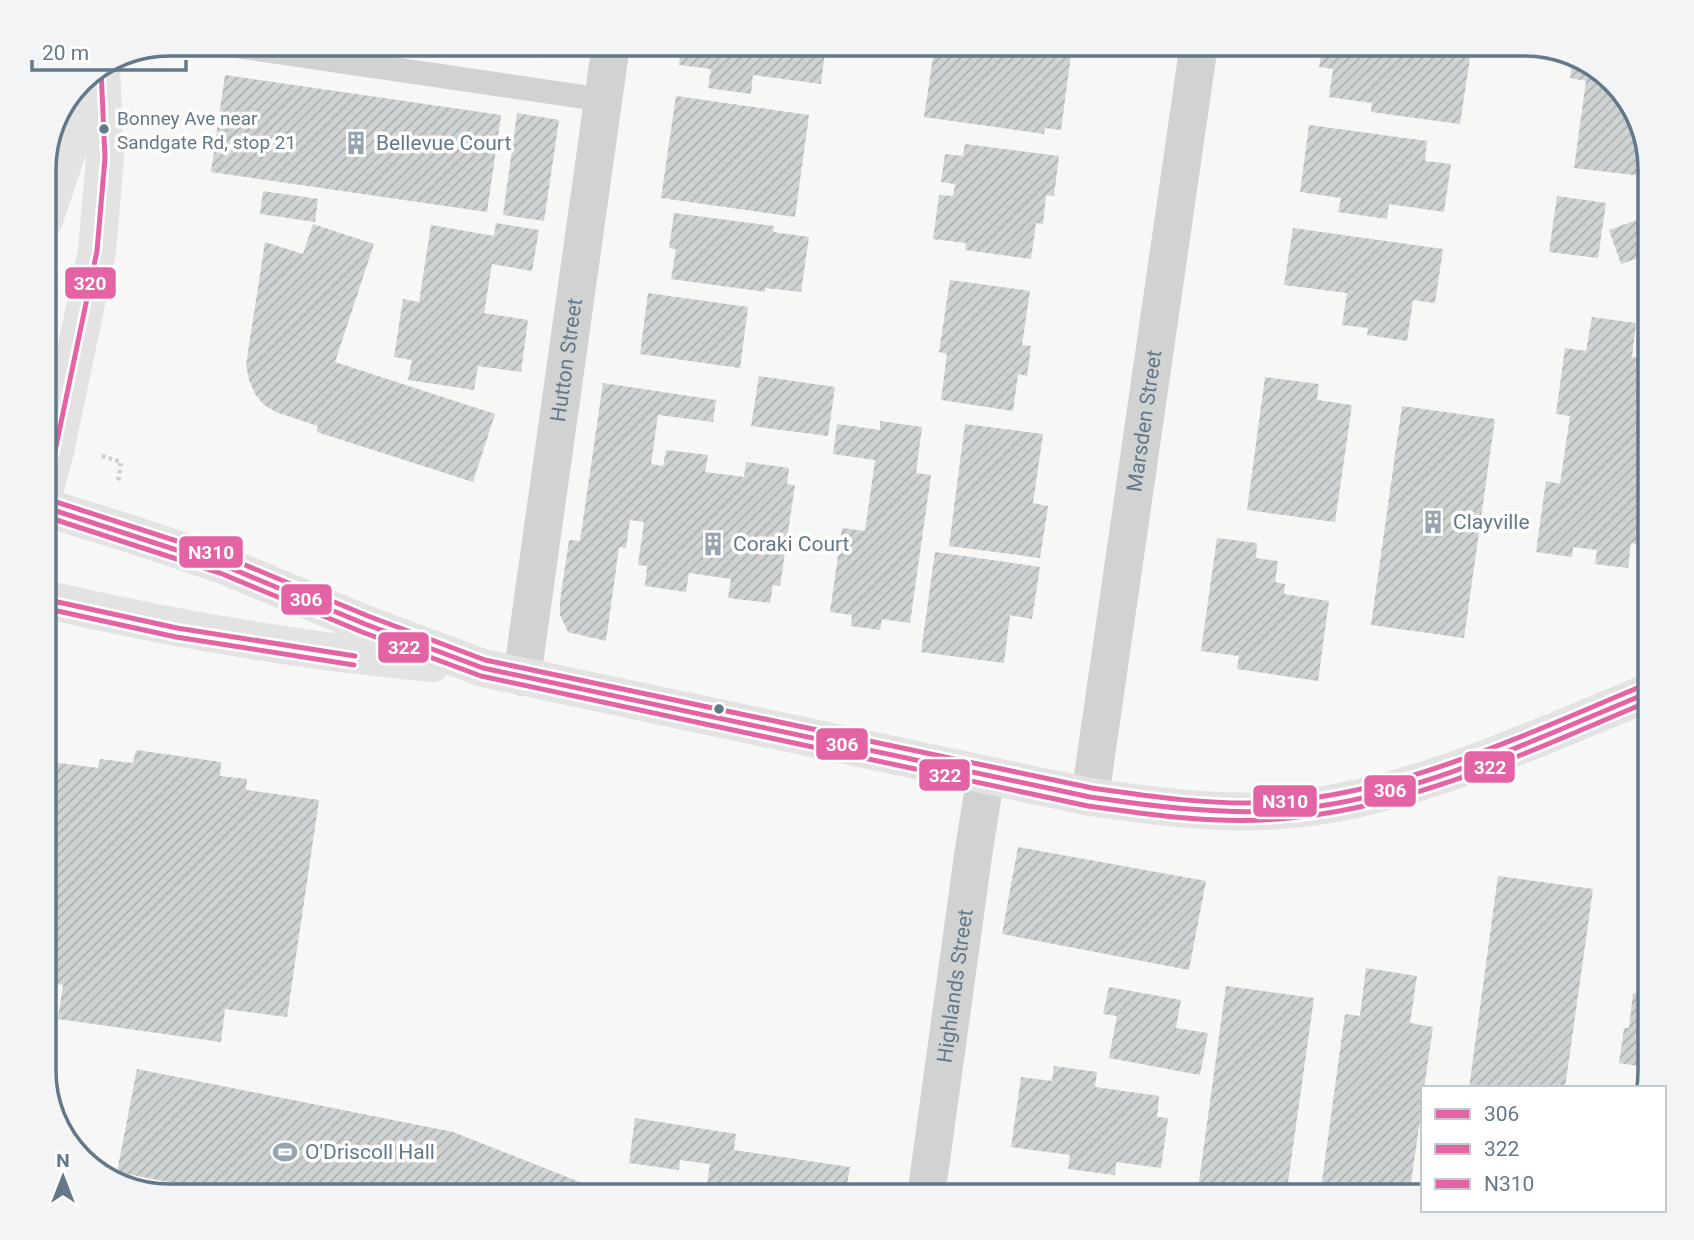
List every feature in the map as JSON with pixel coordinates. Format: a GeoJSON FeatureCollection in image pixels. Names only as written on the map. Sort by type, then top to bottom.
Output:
{"type":"FeatureCollection","features":[{"type":"Feature","properties":{"kind":"main road"},"geometry":{"type":"LineString","coordinates":[[56,445],[97,251],[105,158],[101,79]]}},
{"type":"Feature","properties":{"kind":"main road"},"geometry":{"type":"LineString","coordinates":[[56,184],[94,84]]}},
{"type":"Feature","properties":{"kind":"main road"},"geometry":{"type":"LineString","coordinates":[[56,511],[223,565],[365,624],[483,668],[1090,797],[1189,810],[1301,808],[1351,800],[1411,785],[1638,697]]}},
{"type":"Feature","properties":{"kind":"main road"},"geometry":{"type":"LineString","coordinates":[[56,602],[165,626],[334,654],[483,668]]}},
{"type":"Feature","properties":{"kind":"street","name":"Hutton Street"},"geometry":{"type":"LineString","coordinates":[[522,677],[610,56]]}},
{"type":"Feature","properties":{"kind":"street","name":"Marsden Street"},"geometry":{"type":"LineString","coordinates":[[1090,797],[1197,56]]}},
{"type":"Feature","properties":{"kind":"street","name":"Highlands Street"},"geometry":{"type":"LineString","coordinates":[[928,1184],[986,775]]}},
{"type":"Feature","properties":{"kind":"lane"},"geometry":{"type":"LineString","coordinates":[[304,56],[604,100]]}},
{"type":"Feature","properties":{"kind":"path"},"geometry":{"type":"LineString","coordinates":[[102,456],[121,461],[117,484]]}},
{"type":"Feature","properties":{"kind":"building"},"geometry":{"type":"Polygon","coordinates":[[[680,56],[824,56],[821,84],[753,75],[751,94],[708,88],[711,69],[679,65],[680,56]]]}},
{"type":"Feature","properties":{"kind":"building"},"geometry":{"type":"Polygon","coordinates":[[[933,56],[1071,56],[1061,130],[1045,128],[1044,134],[924,117],[933,56]]]}},
{"type":"Feature","properties":{"kind":"building"},"geometry":{"type":"Polygon","coordinates":[[[1321,56],[1470,56],[1460,124],[1371,112],[1372,103],[1329,97],[1333,69],[1319,67],[1321,56]]]}},
{"type":"Feature","properties":{"kind":"building"},"geometry":{"type":"Polygon","coordinates":[[[1572,67],[1582,71],[1610,94],[1619,106],[1636,147],[1638,176],[1574,168],[1586,81],[1570,78],[1572,67]]]}},
{"type":"Feature","properties":{"kind":"building","name":"Bellevue Court"},"geometry":{"type":"Polygon","coordinates":[[[225,75],[501,115],[487,212],[211,172],[225,75]]]}},
{"type":"Feature","properties":{"kind":"building"},"geometry":{"type":"Polygon","coordinates":[[[676,96],[809,115],[795,217],[661,198],[676,96]]]}},
{"type":"Feature","properties":{"kind":"building"},"geometry":{"type":"Polygon","coordinates":[[[517,113],[559,120],[544,221],[503,215],[517,113]]]}},
{"type":"Feature","properties":{"kind":"building"},"geometry":{"type":"Polygon","coordinates":[[[1309,125],[1427,141],[1425,161],[1451,164],[1444,212],[1389,204],[1387,219],[1338,212],[1341,198],[1300,192],[1309,125]]]}},
{"type":"Feature","properties":{"kind":"building"},"geometry":{"type":"Polygon","coordinates":[[[965,144],[1059,156],[1054,196],[1046,195],[1043,224],[1036,223],[1031,259],[965,250],[966,243],[933,239],[939,195],[953,196],[955,184],[941,182],[945,154],[963,156],[965,144]]]}},
{"type":"Feature","properties":{"kind":"building"},"geometry":{"type":"Polygon","coordinates":[[[263,191],[318,199],[315,222],[260,214],[263,191]]]}},
{"type":"Feature","properties":{"kind":"building"},"geometry":{"type":"Polygon","coordinates":[[[1557,196],[1606,203],[1598,258],[1549,252],[1557,196]]]}},
{"type":"Feature","properties":{"kind":"building"},"geometry":{"type":"Polygon","coordinates":[[[674,213],[774,226],[773,232],[809,237],[801,292],[765,288],[765,292],[671,279],[676,249],[669,248],[674,213]]]}},
{"type":"Feature","properties":{"kind":"building"},"geometry":{"type":"Polygon","coordinates":[[[1638,220],[1638,258],[1621,264],[1609,230],[1638,220]]]}},
{"type":"Feature","properties":{"kind":"building"},"geometry":{"type":"Polygon","coordinates":[[[496,223],[539,230],[532,271],[492,264],[484,313],[528,320],[521,372],[478,366],[474,390],[408,380],[412,360],[394,357],[403,299],[419,302],[431,225],[494,236],[496,223]]]}},
{"type":"Feature","properties":{"kind":"building"},"geometry":{"type":"Polygon","coordinates":[[[313,224],[374,244],[335,362],[495,414],[473,482],[317,432],[318,426],[276,412],[264,405],[255,394],[246,365],[265,242],[303,254],[313,224]]]}},
{"type":"Feature","properties":{"kind":"building"},"geometry":{"type":"Polygon","coordinates":[[[1293,228],[1443,249],[1435,303],[1413,300],[1407,341],[1367,335],[1368,328],[1342,325],[1347,293],[1284,285],[1293,228]]]}},
{"type":"Feature","properties":{"kind":"building"},"geometry":{"type":"Polygon","coordinates":[[[950,280],[1030,291],[1022,345],[1031,346],[1027,376],[1018,374],[1013,411],[941,400],[947,354],[939,352],[950,280]]]}},
{"type":"Feature","properties":{"kind":"building"},"geometry":{"type":"Polygon","coordinates":[[[648,293],[748,307],[740,368],[640,354],[648,293]]]}},
{"type":"Feature","properties":{"kind":"building"},"geometry":{"type":"Polygon","coordinates":[[[1592,317],[1636,323],[1632,357],[1638,358],[1638,544],[1631,543],[1628,568],[1595,564],[1597,550],[1573,547],[1572,557],[1536,552],[1546,481],[1560,484],[1570,416],[1556,414],[1565,348],[1586,351],[1592,317]]]}},
{"type":"Feature","properties":{"kind":"building"},"geometry":{"type":"Polygon","coordinates":[[[759,376],[835,387],[828,436],[751,426],[759,376]]]}},
{"type":"Feature","properties":{"kind":"building"},"geometry":{"type":"Polygon","coordinates":[[[1265,377],[1319,384],[1317,400],[1352,405],[1335,522],[1247,510],[1265,377]]]}},
{"type":"Feature","properties":{"kind":"building"},"geometry":{"type":"Polygon","coordinates":[[[603,383],[716,400],[713,422],[658,415],[651,464],[663,466],[666,450],[708,455],[705,472],[744,477],[746,462],[789,468],[787,484],[795,485],[780,586],[773,585],[770,603],[728,598],[731,579],[689,573],[686,592],[645,586],[647,566],[638,565],[644,522],[630,520],[626,548],[619,547],[606,641],[568,632],[560,615],[560,601],[569,540],[580,541],[603,383]]]}},
{"type":"Feature","properties":{"kind":"building","name":"Clayville"},"geometry":{"type":"Polygon","coordinates":[[[1402,406],[1495,419],[1464,638],[1371,625],[1402,406]]]}},
{"type":"Feature","properties":{"kind":"building"},"geometry":{"type":"Polygon","coordinates":[[[880,421],[922,427],[916,473],[931,475],[910,623],[882,619],[880,630],[851,626],[852,615],[830,612],[842,528],[865,531],[875,460],[833,454],[837,424],[880,430],[880,421]]]}},
{"type":"Feature","properties":{"kind":"building"},"geometry":{"type":"Polygon","coordinates":[[[965,424],[1043,434],[1033,503],[1048,506],[1040,558],[949,546],[965,424]]]}},
{"type":"Feature","properties":{"kind":"building"},"geometry":{"type":"Polygon","coordinates":[[[1217,538],[1257,543],[1256,558],[1278,561],[1275,582],[1285,584],[1284,594],[1329,601],[1318,681],[1237,669],[1239,656],[1201,651],[1217,538]]]}},
{"type":"Feature","properties":{"kind":"building"},"geometry":{"type":"Polygon","coordinates":[[[935,552],[1040,567],[1032,619],[1010,615],[1004,663],[921,652],[935,552]]]}},
{"type":"Feature","properties":{"kind":"building"},"geometry":{"type":"Polygon","coordinates":[[[136,750],[221,762],[220,776],[247,779],[246,790],[319,800],[287,1017],[225,1009],[221,1042],[58,1019],[63,985],[56,984],[56,763],[98,768],[100,759],[133,763],[136,750]]]}},
{"type":"Feature","properties":{"kind":"building"},"geometry":{"type":"Polygon","coordinates":[[[1018,847],[1206,881],[1189,970],[1002,934],[1018,847]]]}},
{"type":"Feature","properties":{"kind":"building"},"geometry":{"type":"Polygon","coordinates":[[[1498,876],[1593,889],[1565,1086],[1469,1086],[1498,876]]]}},
{"type":"Feature","properties":{"kind":"building"},"geometry":{"type":"Polygon","coordinates":[[[1366,968],[1417,976],[1410,1023],[1433,1027],[1424,1086],[1421,1086],[1421,1114],[1411,1184],[1322,1184],[1345,1014],[1360,1016],[1366,968]]]}},
{"type":"Feature","properties":{"kind":"building"},"geometry":{"type":"Polygon","coordinates":[[[1226,986],[1314,998],[1288,1184],[1199,1184],[1226,986]]]}},
{"type":"Feature","properties":{"kind":"building"},"geometry":{"type":"Polygon","coordinates":[[[1109,987],[1181,1000],[1176,1028],[1208,1033],[1200,1075],[1109,1058],[1117,1016],[1103,1014],[1109,987]]]}},
{"type":"Feature","properties":{"kind":"building"},"geometry":{"type":"Polygon","coordinates":[[[1633,993],[1638,994],[1638,1066],[1619,1063],[1624,1028],[1629,1028],[1633,993]]]}},
{"type":"Feature","properties":{"kind":"building"},"geometry":{"type":"Polygon","coordinates":[[[1054,1066],[1097,1072],[1095,1087],[1159,1096],[1157,1117],[1168,1118],[1161,1168],[1116,1162],[1115,1175],[1068,1169],[1070,1155],[1011,1147],[1021,1077],[1052,1081],[1054,1066]]]}},
{"type":"Feature","properties":{"kind":"building","name":"O'Driscoll Hall"},"geometry":{"type":"Polygon","coordinates":[[[137,1069],[453,1132],[585,1184],[178,1184],[117,1171],[137,1069]]]}},
{"type":"Feature","properties":{"kind":"building"},"geometry":{"type":"Polygon","coordinates":[[[635,1118],[736,1134],[734,1150],[850,1167],[847,1184],[707,1184],[710,1164],[680,1160],[679,1170],[629,1163],[635,1118]]]}},
{"type":"Feature","properties":{"kind":"transit line","name":"320"},"geometry":{"type":"LineString","coordinates":[[56,446],[97,251],[105,158],[101,79]]}},
{"type":"Feature","properties":{"kind":"transit line","name":"N310"},"geometry":{"type":"LineString","coordinates":[[56,502],[226,557],[368,616],[485,660],[1092,788],[1161,797],[1207,802],[1277,802],[1373,786],[1466,758],[1638,688]]}},
{"type":"Feature","properties":{"kind":"transit line","name":"306"},"geometry":{"type":"LineString","coordinates":[[56,511],[223,565],[365,624],[483,668],[1090,797],[1159,806],[1276,811],[1373,796],[1513,749],[1638,697]]}},
{"type":"Feature","properties":{"kind":"transit line","name":"322"},"geometry":{"type":"LineString","coordinates":[[56,520],[220,573],[362,632],[481,676],[1088,806],[1159,815],[1231,820],[1278,819],[1375,804],[1468,775],[1638,706]]}},
{"type":"Feature","properties":{"kind":"transit line","name":"306"},"geometry":{"type":"LineString","coordinates":[[56,602],[177,628],[355,656]]}},
{"type":"Feature","properties":{"kind":"transit line","name":"322"},"geometry":{"type":"LineString","coordinates":[[56,611],[176,637],[354,665]]}},
{"type":"Feature","properties":{"kind":"place","name":"Bonney Ave near Sandgate Rd, stop 21"},"geometry":{"type":"Point","coordinates":[104,129]}},
{"type":"Feature","properties":{"kind":"place","name":"Bellevue Court"},"geometry":{"type":"Point","coordinates":[356,143]}},
{"type":"Feature","properties":{"kind":"place","name":"Clayville"},"geometry":{"type":"Point","coordinates":[1433,522]}},
{"type":"Feature","properties":{"kind":"place","name":"Coraki Court"},"geometry":{"type":"Point","coordinates":[713,544]}},
{"type":"Feature","properties":{"kind":"place","name":"O'Driscoll Hall"},"geometry":{"type":"Point","coordinates":[285,1152]}}]}
